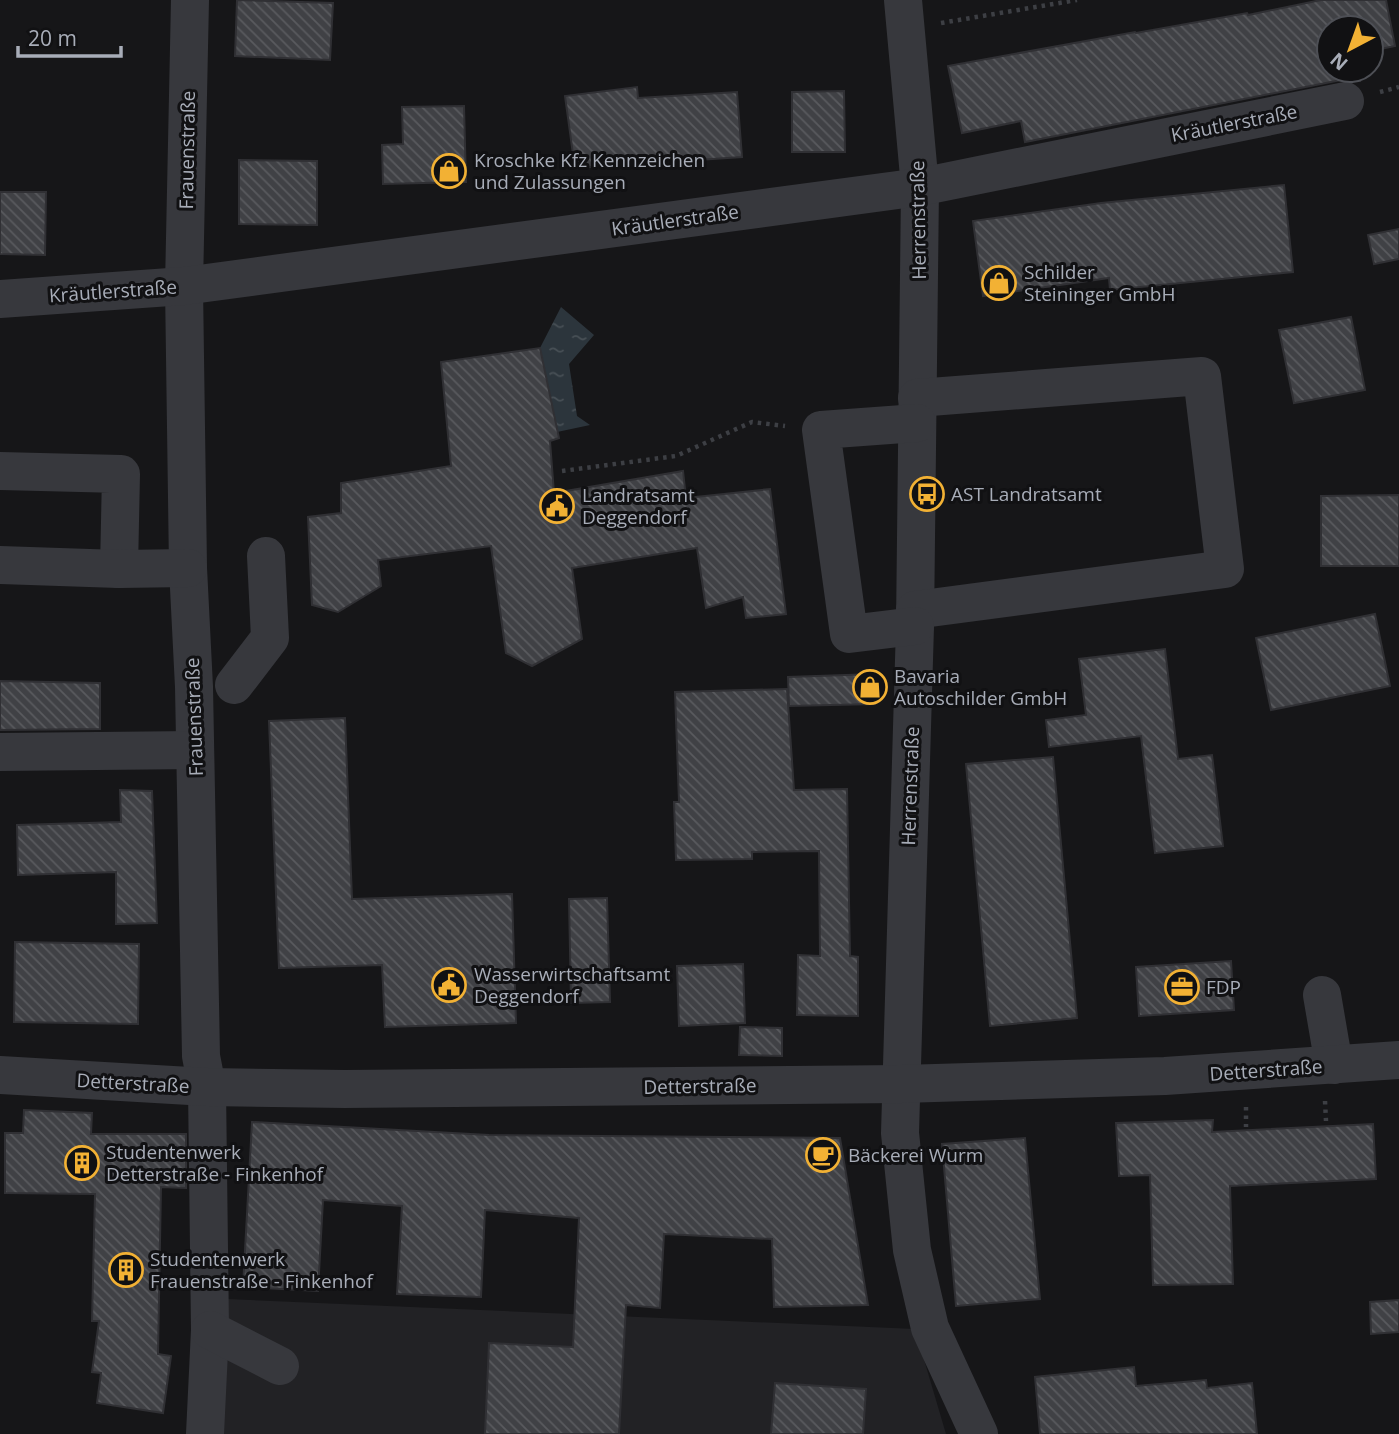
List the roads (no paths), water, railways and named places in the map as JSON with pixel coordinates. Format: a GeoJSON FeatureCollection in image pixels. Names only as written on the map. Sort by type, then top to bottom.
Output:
{"type":"FeatureCollection","features":[{"type":"Feature","properties":{"kind":"street","name":"Frauenstraße"},"geometry":{"type":"LineString","coordinates":[[190,0],[184,286],[188,568],[195,750],[201,1056],[207,1087],[210,1330],[205,1434]]}},
{"type":"Feature","properties":{"kind":"street","name":"Herrenstraße"},"geometry":{"type":"LineString","coordinates":[[905,15],[920,187],[915,618],[900,1133],[912,1250],[930,1328],[979,1434]]}},
{"type":"Feature","properties":{"kind":"street","name":"Kräutlerstraße"},"geometry":{"type":"LineString","coordinates":[[0,299],[184,286],[920,187],[1345,101]]}},
{"type":"Feature","properties":{"kind":"street"},"geometry":{"type":"LineString","coordinates":[[1202,376],[1225,569],[915,618],[849,635],[821,430],[917,411],[1202,376]]}},
{"type":"Feature","properties":{"kind":"street"},"geometry":{"type":"LineString","coordinates":[[0,471],[121,474],[119,569]]}},
{"type":"Feature","properties":{"kind":"street"},"geometry":{"type":"LineString","coordinates":[[234,684],[271,638],[266,556]]}},
{"type":"Feature","properties":{"kind":"street"},"geometry":{"type":"LineString","coordinates":[[0,565],[119,569],[188,568]]}},
{"type":"Feature","properties":{"kind":"street"},"geometry":{"type":"LineString","coordinates":[[0,752],[195,750]]}},
{"type":"Feature","properties":{"kind":"street"},"geometry":{"type":"LineString","coordinates":[[1322,995],[1329,1079]]}},
{"type":"Feature","properties":{"kind":"street","name":"Detterstraße"},"geometry":{"type":"LineString","coordinates":[[0,1075],[207,1087],[345,1089],[902,1084],[1165,1076],[1329,1079],[1399,1060]]}},
{"type":"Feature","properties":{"kind":"street"},"geometry":{"type":"LineString","coordinates":[[210,1330],[280,1366]]}},
{"type":"Feature","properties":{"kind":"water"},"geometry":{"type":"Polygon","coordinates":[[[561,307],[594,335],[569,364],[577,416],[590,425],[557,432],[540,348],[561,307]]]}},
{"type":"Feature","properties":{"kind":"place","name":"Kroschke Kfz Kennzeichen und Zulassungen"},"geometry":{"type":"Point","coordinates":[449,171]}},
{"type":"Feature","properties":{"kind":"place","name":"Schilder Steininger GmbH"},"geometry":{"type":"Point","coordinates":[999,283]}},
{"type":"Feature","properties":{"kind":"place","name":"AST Landratsamt"},"geometry":{"type":"Point","coordinates":[927,494]}},
{"type":"Feature","properties":{"kind":"place","name":"Landratsamt Deggendorf"},"geometry":{"type":"Point","coordinates":[557,506]}},
{"type":"Feature","properties":{"kind":"place","name":"Bavaria Autoschilder GmbH"},"geometry":{"type":"Point","coordinates":[870,687]}},
{"type":"Feature","properties":{"kind":"place","name":"Wasserwirtschaftsamt Deggendorf"},"geometry":{"type":"Point","coordinates":[449,985]}},
{"type":"Feature","properties":{"kind":"place","name":"FDP"},"geometry":{"type":"Point","coordinates":[1182,987]}},
{"type":"Feature","properties":{"kind":"place","name":"Bäckerei Wurm"},"geometry":{"type":"Point","coordinates":[823,1155]}},
{"type":"Feature","properties":{"kind":"place","name":"Studentenwerk Detterstraße - Finkenhof"},"geometry":{"type":"Point","coordinates":[82,1163]}},
{"type":"Feature","properties":{"kind":"place","name":"Studentenwerk Frauenstraße - Finkenhof"},"geometry":{"type":"Point","coordinates":[126,1270]}}]}
